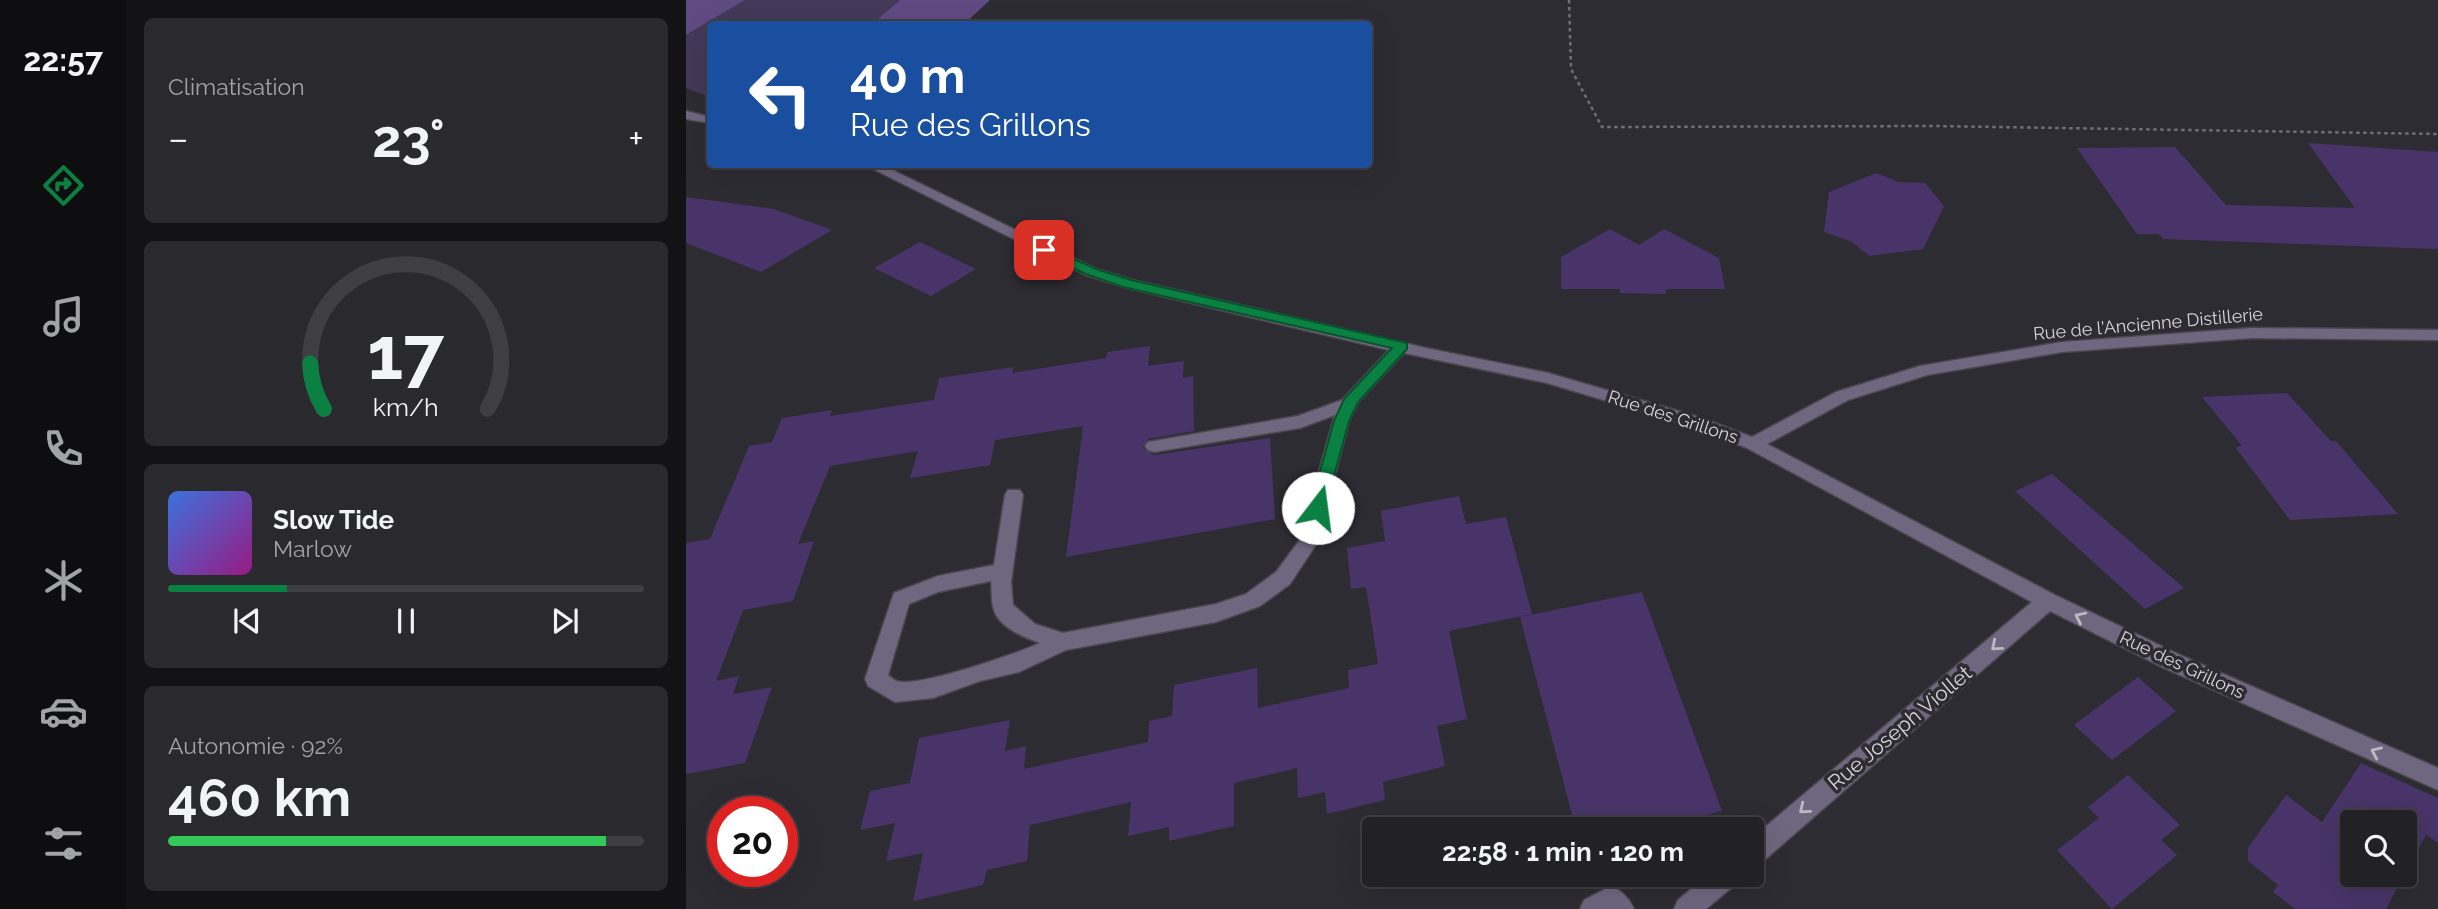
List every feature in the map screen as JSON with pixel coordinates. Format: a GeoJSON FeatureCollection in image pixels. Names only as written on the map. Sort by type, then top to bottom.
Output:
{"type":"FeatureCollection","features":[{"type":"Feature","properties":{"kind":"street"},"geometry":{"type":"LineString","coordinates":[[686,115],[707,119]]}},
{"type":"Feature","properties":{"kind":"street","name":"Rue des Grillons"},"geometry":{"type":"LineString","coordinates":[[877,168],[1091,272],[1128,284],[1548,378],[1693,421],[1753,443],[2048,601],[2171,661],[2438,779]]}},
{"type":"Feature","properties":{"kind":"street","name":"Rue de l'Ancienne Distillerie"},"geometry":{"type":"LineString","coordinates":[[1753,443],[1842,396],[1926,370],[2062,347],[2252,333],[2438,335]]}},
{"type":"Feature","properties":{"kind":"street"},"geometry":{"type":"LineString","coordinates":[[1003,571],[938,583],[918,589],[901,599],[876,680],[895,692],[933,688],[980,672],[1019,663],[1063,642],[1216,613],[1253,600],[1283,578],[1308,543],[1341,421],[1349,404],[1402,346]]}},
{"type":"Feature","properties":{"kind":"street"},"geometry":{"type":"LineString","coordinates":[[1154,446],[1300,422],[1349,404]]}},
{"type":"Feature","properties":{"kind":"street"},"geometry":{"type":"LineString","coordinates":[[1014,495],[1003,571],[1003,609],[1028,630],[1063,642]]}},
{"type":"Feature","properties":{"kind":"street","name":"Rue Joseph Viollet"},"geometry":{"type":"LineString","coordinates":[[1764,844],[2048,601]]}},
{"type":"Feature","properties":{"kind":"street"},"geometry":{"type":"LineString","coordinates":[[1687,909],[1713,887]]}},
{"type":"Feature","properties":{"kind":"street"},"geometry":{"type":"LineString","coordinates":[[1593,909],[1611,899],[1621,909]]}},
{"type":"Feature","properties":{"kind":"path"},"geometry":{"type":"LineString","coordinates":[[1569,0],[1571,69],[1602,127],[1949,126],[2438,134]]}},
{"type":"Feature","properties":{"kind":"shaded area"},"geometry":{"type":"Polygon","coordinates":[[[686,0],[745,0],[707,21],[686,35],[686,0]]]}},
{"type":"Feature","properties":{"kind":"shaded area"},"geometry":{"type":"Polygon","coordinates":[[[745,0],[900,0],[876,21],[710,21],[745,0]]]}},
{"type":"Feature","properties":{"kind":"shaded area"},"geometry":{"type":"Polygon","coordinates":[[[900,0],[990,0],[967,21],[876,21],[900,0]]]}},
{"type":"Feature","properties":{"kind":"shaded area"},"geometry":{"type":"Polygon","coordinates":[[[707,23],[707,96],[686,88],[686,35],[707,23]]]}},
{"type":"Feature","properties":{"kind":"building"},"geometry":{"type":"Polygon","coordinates":[[[2308,143],[2438,152],[2438,249],[2163,239],[2159,234],[2137,234],[2077,148],[2175,147],[2226,205],[2355,208],[2308,143]]]}},
{"type":"Feature","properties":{"kind":"building"},"geometry":{"type":"Polygon","coordinates":[[[1876,173],[1899,182],[1925,183],[1944,206],[1923,249],[1869,256],[1852,242],[1824,232],[1829,192],[1876,173]]]}},
{"type":"Feature","properties":{"kind":"building"},"geometry":{"type":"Polygon","coordinates":[[[686,197],[774,209],[832,230],[761,272],[686,243],[686,197]]]}},
{"type":"Feature","properties":{"kind":"building"},"geometry":{"type":"Polygon","coordinates":[[[1610,229],[1639,245],[1664,229],[1719,258],[1725,289],[1666,289],[1666,294],[1620,293],[1620,289],[1561,289],[1561,257],[1610,229]]]}},
{"type":"Feature","properties":{"kind":"building"},"geometry":{"type":"Polygon","coordinates":[[[920,242],[976,269],[931,296],[874,268],[920,242]]]}},
{"type":"Feature","properties":{"kind":"building"},"geometry":{"type":"Polygon","coordinates":[[[1150,346],[1148,366],[1184,361],[1183,378],[1193,376],[1194,431],[1148,439],[1143,448],[1154,455],[1270,438],[1275,519],[1066,557],[1083,426],[995,440],[990,465],[910,478],[918,451],[830,466],[798,544],[814,541],[793,601],[743,610],[716,681],[739,676],[733,694],[772,687],[745,763],[686,774],[686,543],[710,539],[749,446],[772,442],[782,418],[832,410],[830,416],[934,400],[939,378],[1014,367],[1012,373],[1106,358],[1107,352],[1150,346]]]}},
{"type":"Feature","properties":{"kind":"building"},"geometry":{"type":"Polygon","coordinates":[[[2287,393],[2331,441],[2336,441],[2398,514],[2290,520],[2235,447],[2242,446],[2202,397],[2287,393]]]}},
{"type":"Feature","properties":{"kind":"building"},"geometry":{"type":"Polygon","coordinates":[[[2052,474],[2184,588],[2145,609],[2015,491],[2052,474]]]}},
{"type":"Feature","properties":{"kind":"building"},"geometry":{"type":"Polygon","coordinates":[[[1459,496],[1466,524],[1506,517],[1532,614],[1449,631],[1467,719],[1437,726],[1445,766],[1383,782],[1385,800],[1327,814],[1325,792],[1298,798],[1297,768],[1234,783],[1234,826],[1169,841],[1169,827],[1128,836],[1131,802],[1030,825],[1027,861],[987,870],[983,885],[913,901],[923,853],[886,861],[895,823],[860,830],[870,791],[910,783],[919,738],[1010,720],[1005,751],[1026,746],[1024,769],[1148,742],[1149,721],[1172,716],[1174,685],[1257,668],[1258,708],[1349,688],[1348,670],[1378,664],[1366,587],[1351,589],[1347,548],[1385,541],[1381,511],[1459,496]]]}},
{"type":"Feature","properties":{"kind":"building"},"geometry":{"type":"Polygon","coordinates":[[[1642,592],[1722,811],[1699,817],[1573,817],[1520,617],[1642,592]]]}},
{"type":"Feature","properties":{"kind":"building"},"geometry":{"type":"Polygon","coordinates":[[[2138,677],[2176,711],[2112,760],[2074,725],[2138,677]]]}},
{"type":"Feature","properties":{"kind":"building"},"geometry":{"type":"Polygon","coordinates":[[[2361,763],[2438,798],[2438,843],[2426,835],[2417,852],[2417,810],[2340,810],[2340,887],[2398,887],[2386,909],[2295,909],[2273,892],[2278,885],[2248,861],[2248,848],[2286,795],[2322,822],[2361,763]]]}},
{"type":"Feature","properties":{"kind":"building"},"geometry":{"type":"Polygon","coordinates":[[[2128,775],[2180,825],[2161,840],[2177,855],[2112,909],[2057,850],[2099,818],[2088,807],[2128,775]]]}},
{"type":"Feature","properties":{"kind":"route"},"geometry":{"type":"LineString","coordinates":[[1044,250],[1091,272],[1128,284],[1402,346],[1351,399],[1341,421],[1318,508]]}}]}
